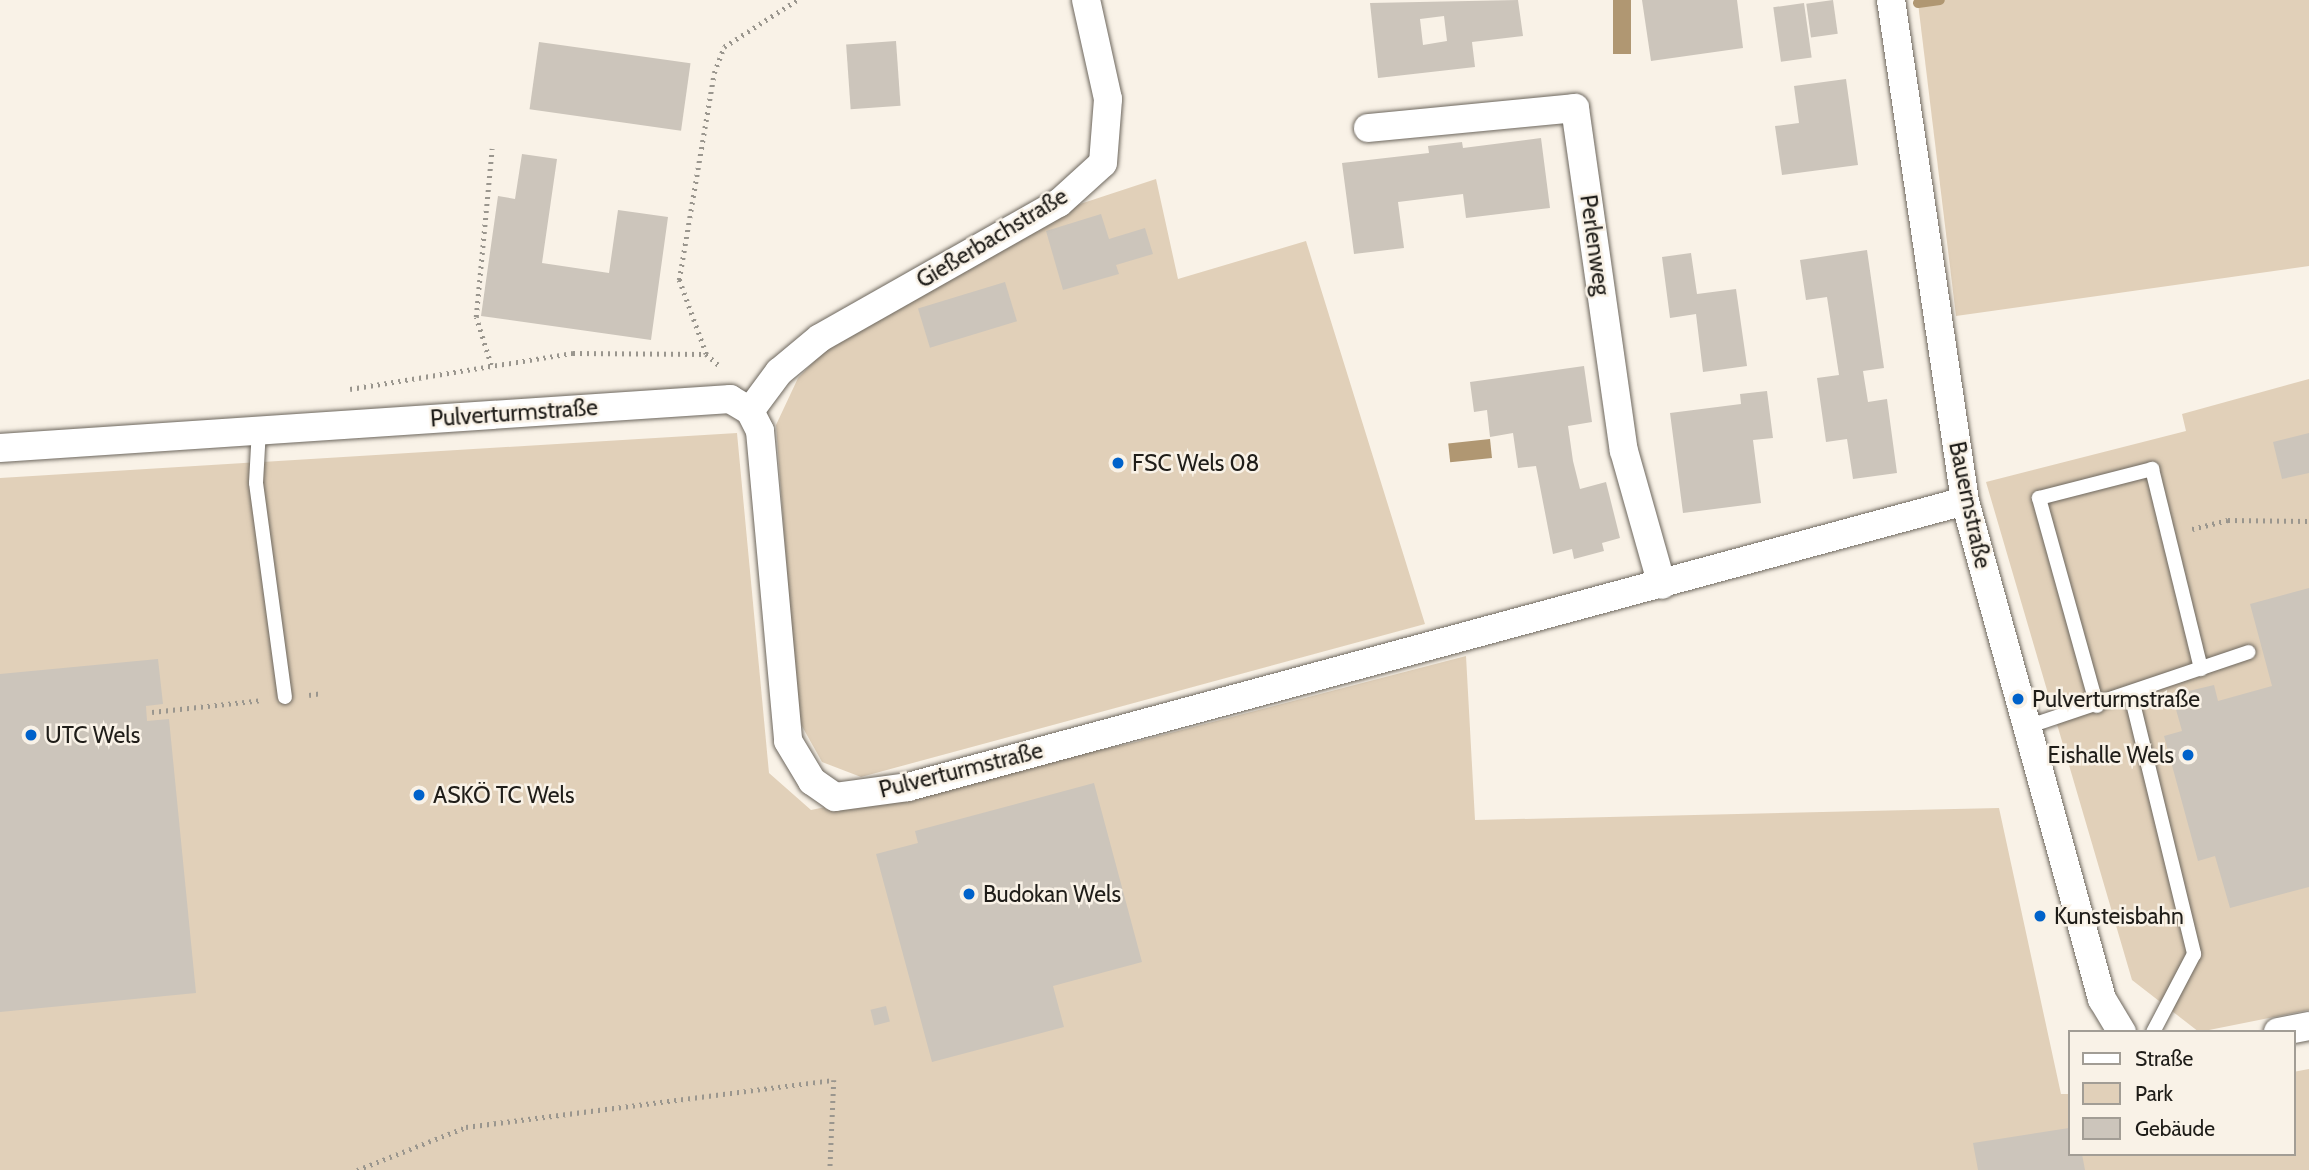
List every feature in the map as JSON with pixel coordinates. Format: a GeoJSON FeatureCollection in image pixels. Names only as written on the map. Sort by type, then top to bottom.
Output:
{"type":"FeatureCollection","features":[{"type":"Feature","properties":{"kind":"street","name":"Gießerbachstraße"},"geometry":{"type":"LineString","coordinates":[[740,405],[820,338],[1059,203],[1102,163],[1108,99],[1086,0]]}},
{"type":"Feature","properties":{"kind":"street","name":"Bauernstraße"},"geometry":{"type":"LineString","coordinates":[[1891,0],[1965,501],[2024,728],[2102,999],[2121,1030]]}},
{"type":"Feature","properties":{"kind":"street","name":"Perlenweg"},"geometry":{"type":"LineString","coordinates":[[1368,128],[1575,108],[1624,451],[1662,585]]}},
{"type":"Feature","properties":{"kind":"street","name":"Pulverturmstraße"},"geometry":{"type":"LineString","coordinates":[[0,448],[258,429],[740,405],[760,431],[788,741],[812,781],[835,797],[908,787],[1965,501]]}},
{"type":"Feature","properties":{"kind":"street"},"geometry":{"type":"LineString","coordinates":[[2288,1030],[2309,1026]]}},
{"type":"Feature","properties":{"kind":"lane"},"geometry":{"type":"LineString","coordinates":[[258,429],[256,483],[285,697]]}},
{"type":"Feature","properties":{"kind":"lane"},"geometry":{"type":"LineString","coordinates":[[2097,706],[2039,498],[2152,469],[2201,669]]}},
{"type":"Feature","properties":{"kind":"lane"},"geometry":{"type":"LineString","coordinates":[[2024,728],[2131,695],[2249,652]]}},
{"type":"Feature","properties":{"kind":"lane"},"geometry":{"type":"LineString","coordinates":[[2131,695],[2193,954],[2154,1030]]}},
{"type":"Feature","properties":{"kind":"path"},"geometry":{"type":"LineString","coordinates":[[740,405],[720,364],[706,354],[679,281],[714,73],[724,47],[797,0]]}},
{"type":"Feature","properties":{"kind":"path"},"geometry":{"type":"LineString","coordinates":[[491,365],[476,317],[492,149]]}},
{"type":"Feature","properties":{"kind":"path"},"geometry":{"type":"LineString","coordinates":[[340,391],[573,353],[706,354]]}},
{"type":"Feature","properties":{"kind":"path"},"geometry":{"type":"LineString","coordinates":[[2168,535],[2228,520],[2309,522]]}},
{"type":"Feature","properties":{"kind":"path"},"geometry":{"type":"LineString","coordinates":[[152,712],[321,693]]}},
{"type":"Feature","properties":{"kind":"path"},"geometry":{"type":"LineString","coordinates":[[357,1170],[466,1127],[834,1080],[830,1170]]}},
{"type":"Feature","properties":{"kind":"green space"},"geometry":{"type":"Polygon","coordinates":[[[1940,0],[2309,0],[2309,266],[1956,316],[1918,3],[1940,0]]]}},
{"type":"Feature","properties":{"kind":"green space","name":"FSC Wels 08"},"geometry":{"type":"Polygon","coordinates":[[[1156,179],[1178,279],[1306,241],[1425,624],[861,777],[822,762],[798,719],[776,425],[798,378],[828,347],[1077,205],[1156,179]]]}},
{"type":"Feature","properties":{"kind":"green space","name":"Eishalle Wels"},"geometry":{"type":"Polygon","coordinates":[[[2309,379],[2309,1010],[2209,1030],[2196,1030],[2132,980],[1986,482],[2186,431],[2182,414],[2309,379]]]}},
{"type":"Feature","properties":{"kind":"green space"},"geometry":{"type":"Polygon","coordinates":[[[737,433],[769,773],[811,810],[1128,744],[1466,656],[1475,820],[1999,808],[2061,1094],[2068,1094],[2068,1156],[2295,1156],[2295,1072],[2309,1069],[2309,1170],[0,1170],[0,478],[737,433]]]}},
{"type":"Feature","properties":{"kind":"shaded area"},"geometry":{"type":"Polygon","coordinates":[[[1613,0],[1631,0],[1631,54],[1613,54],[1613,0]]]}},
{"type":"Feature","properties":{"kind":"shaded area"},"geometry":{"type":"Polygon","coordinates":[[[1490,439],[1492,458],[1450,462],[1448,443],[1490,439]]]}},
{"type":"Feature","properties":{"kind":"building"},"geometry":{"type":"Polygon","coordinates":[[[1518,0],[1523,36],[1472,42],[1475,67],[1378,78],[1370,3],[1518,0]],[[1444,16],[1420,19],[1423,45],[1447,41],[1444,16]]]}},
{"type":"Feature","properties":{"kind":"building"},"geometry":{"type":"Polygon","coordinates":[[[1642,0],[1737,0],[1743,48],[1651,61],[1642,0]]]}},
{"type":"Feature","properties":{"kind":"building"},"geometry":{"type":"Polygon","coordinates":[[[1833,0],[1838,34],[1811,37],[1806,4],[1833,0]]]}},
{"type":"Feature","properties":{"kind":"building"},"geometry":{"type":"Polygon","coordinates":[[[1804,3],[1812,57],[1781,62],[1773,7],[1804,3]]]}},
{"type":"Feature","properties":{"kind":"building"},"geometry":{"type":"Polygon","coordinates":[[[896,41],[901,106],[851,109],[846,44],[896,41]]]}},
{"type":"Feature","properties":{"kind":"building"},"geometry":{"type":"Polygon","coordinates":[[[539,42],[691,63],[681,131],[530,109],[539,42]]]}},
{"type":"Feature","properties":{"kind":"building"},"geometry":{"type":"Polygon","coordinates":[[[1846,79],[1858,165],[1782,175],[1775,126],[1799,123],[1794,86],[1846,79]]]}},
{"type":"Feature","properties":{"kind":"building"},"geometry":{"type":"Polygon","coordinates":[[[1541,138],[1550,208],[1466,218],[1463,194],[1398,202],[1404,248],[1354,254],[1342,163],[1429,153],[1428,146],[1462,142],[1463,148],[1541,138]]]}},
{"type":"Feature","properties":{"kind":"building"},"geometry":{"type":"Polygon","coordinates":[[[522,154],[557,159],[542,263],[609,273],[618,210],[668,217],[651,340],[481,316],[498,196],[515,199],[522,154]]]}},
{"type":"Feature","properties":{"kind":"building"},"geometry":{"type":"Polygon","coordinates":[[[1101,214],[1109,239],[1145,228],[1153,254],[1116,265],[1119,274],[1063,290],[1046,231],[1101,214]]]}},
{"type":"Feature","properties":{"kind":"building"},"geometry":{"type":"Polygon","coordinates":[[[1867,250],[1884,368],[1863,371],[1868,402],[1887,399],[1897,473],[1853,479],[1847,439],[1826,442],[1817,378],[1839,375],[1827,297],[1806,300],[1800,260],[1867,250]]]}},
{"type":"Feature","properties":{"kind":"building"},"geometry":{"type":"Polygon","coordinates":[[[1691,253],[1697,294],[1736,289],[1747,366],[1703,372],[1696,314],[1670,318],[1662,257],[1691,253]]]}},
{"type":"Feature","properties":{"kind":"building"},"geometry":{"type":"Polygon","coordinates":[[[1005,282],[1017,321],[930,348],[918,309],[1005,282]]]}},
{"type":"Feature","properties":{"kind":"building"},"geometry":{"type":"Polygon","coordinates":[[[1584,366],[1592,422],[1568,426],[1573,461],[1580,489],[1606,482],[1620,538],[1602,543],[1604,551],[1574,559],[1572,549],[1553,554],[1536,466],[1518,468],[1513,433],[1490,437],[1487,410],[1474,412],[1470,382],[1584,366]]]}},
{"type":"Feature","properties":{"kind":"building"},"geometry":{"type":"Polygon","coordinates":[[[1767,391],[1773,438],[1753,440],[1761,503],[1683,513],[1670,413],[1741,404],[1740,394],[1767,391]]]}},
{"type":"Feature","properties":{"kind":"building"},"geometry":{"type":"Polygon","coordinates":[[[2309,433],[2309,473],[2282,479],[2273,442],[2309,433]]]}},
{"type":"Feature","properties":{"kind":"building","name":"Eishalle Wels"},"geometry":{"type":"Polygon","coordinates":[[[2309,588],[2309,887],[2230,908],[2215,856],[2198,861],[2164,736],[2182,731],[2172,695],[2214,685],[2218,701],[2272,686],[2250,604],[2309,588]]]}},
{"type":"Feature","properties":{"kind":"building"},"geometry":{"type":"Polygon","coordinates":[[[158,659],[163,704],[146,706],[147,721],[169,719],[196,993],[0,1012],[0,674],[158,659]]]}},
{"type":"Feature","properties":{"kind":"building"},"geometry":{"type":"Polygon","coordinates":[[[1094,783],[1142,962],[1053,986],[1064,1027],[932,1062],[876,854],[918,843],[915,831],[1094,783]]]}},
{"type":"Feature","properties":{"kind":"building"},"geometry":{"type":"Polygon","coordinates":[[[886,1006],[890,1022],[874,1025],[870,1010],[886,1006]]]}},
{"type":"Feature","properties":{"kind":"building"},"geometry":{"type":"Polygon","coordinates":[[[2068,1128],[2068,1156],[2082,1156],[2085,1170],[1978,1170],[1973,1143],[2068,1128]]]}},
{"type":"Feature","properties":{"kind":"waterway"},"geometry":{"type":"LineString","coordinates":[[1918,3],[1940,0]]}},
{"type":"Feature","properties":{"kind":"place","name":"FSC Wels 08"},"geometry":{"type":"Point","coordinates":[1118,463]}},
{"type":"Feature","properties":{"kind":"place","name":"Pulverturmstraße"},"geometry":{"type":"Point","coordinates":[2018,699]}},
{"type":"Feature","properties":{"kind":"place","name":"UTC Wels"},"geometry":{"type":"Point","coordinates":[31,735]}},
{"type":"Feature","properties":{"kind":"place","name":"Eishalle Wels"},"geometry":{"type":"Point","coordinates":[2188,755]}},
{"type":"Feature","properties":{"kind":"place","name":"ASKÖ TC Wels"},"geometry":{"type":"Point","coordinates":[419,795]}},
{"type":"Feature","properties":{"kind":"place","name":"Budokan Wels"},"geometry":{"type":"Point","coordinates":[969,894]}},
{"type":"Feature","properties":{"kind":"place","name":"Kunsteisbahn"},"geometry":{"type":"Point","coordinates":[2040,916]}}]}
